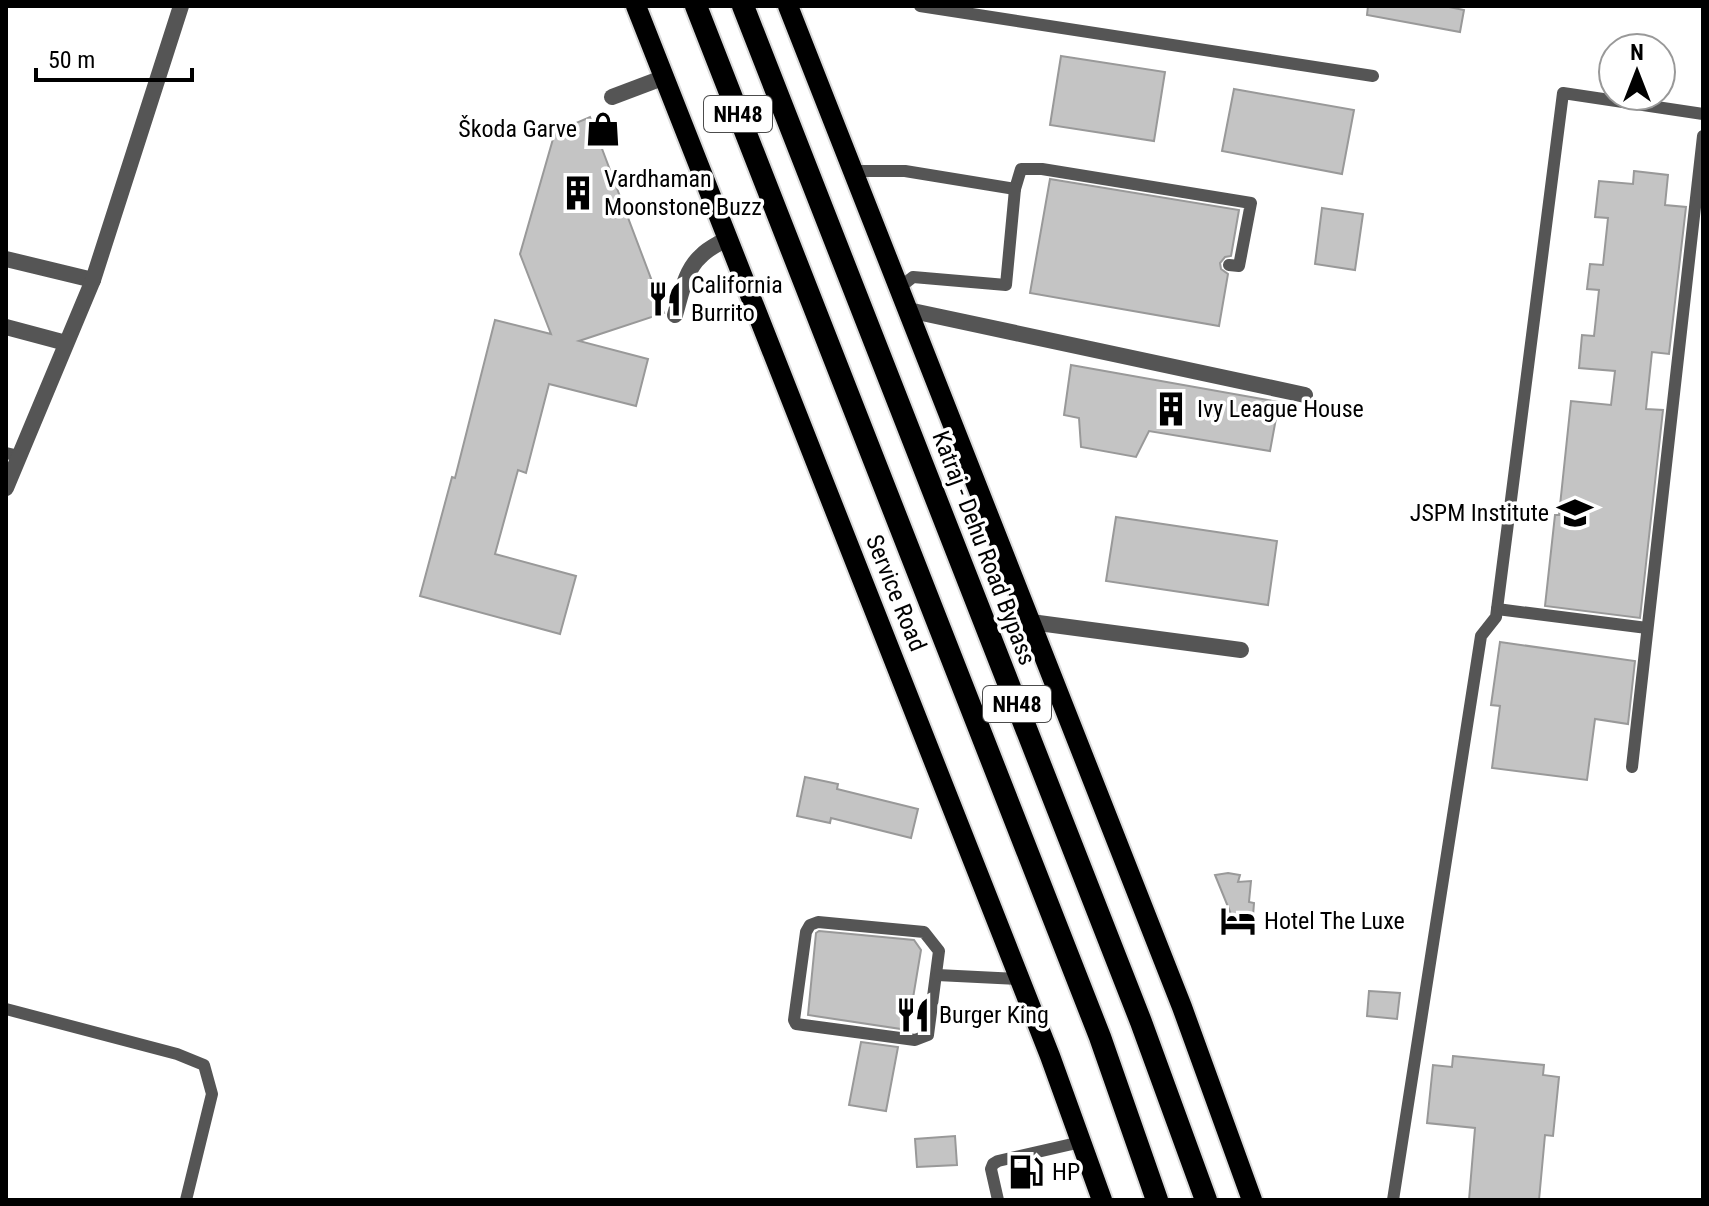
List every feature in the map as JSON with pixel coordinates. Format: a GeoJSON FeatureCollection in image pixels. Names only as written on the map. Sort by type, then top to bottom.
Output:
{"type":"FeatureCollection","features":[{"type":"Feature","properties":{"kind":"highway","name":"NH48"},"geometry":{"type":"LineString","coordinates":[[696,6],[1100,1037],[1157,1200]]}},
{"type":"Feature","properties":{"kind":"highway","name":"Katraj - Dehu Road Bypass"},"geometry":{"type":"LineString","coordinates":[[743,6],[1141,1022],[1206,1200]]}},
{"type":"Feature","properties":{"kind":"main road","name":"Service Road"},"geometry":{"type":"LineString","coordinates":[[636,6],[1020,979],[1101,1200]]}},
{"type":"Feature","properties":{"kind":"main road"},"geometry":{"type":"LineString","coordinates":[[788,6],[1182,1007],[1252,1200]]}},
{"type":"Feature","properties":{"kind":"street"},"geometry":{"type":"LineString","coordinates":[[6,488],[12,454],[93,280],[181,6]]}},
{"type":"Feature","properties":{"kind":"street"},"geometry":{"type":"LineString","coordinates":[[612,97],[665,77]]}},
{"type":"Feature","properties":{"kind":"street"},"geometry":{"type":"LineString","coordinates":[[675,315],[694,263],[703,253],[728,238]]}},
{"type":"Feature","properties":{"kind":"street"},"geometry":{"type":"LineString","coordinates":[[6,259],[93,280]]}},
{"type":"Feature","properties":{"kind":"street"},"geometry":{"type":"LineString","coordinates":[[908,310],[1305,395]]}},
{"type":"Feature","properties":{"kind":"street"},"geometry":{"type":"LineString","coordinates":[[6,327],[66,343]]}},
{"type":"Feature","properties":{"kind":"street"},"geometry":{"type":"LineString","coordinates":[[1031,622],[1241,650]]}},
{"type":"Feature","properties":{"kind":"lane"},"geometry":{"type":"LineString","coordinates":[[920,6],[1373,76]]}},
{"type":"Feature","properties":{"kind":"lane"},"geometry":{"type":"LineString","coordinates":[[1393,1200],[1481,636],[1496,617],[1563,93],[1703,114]]}},
{"type":"Feature","properties":{"kind":"lane"},"geometry":{"type":"LineString","coordinates":[[1632,767],[1703,136]]}},
{"type":"Feature","properties":{"kind":"lane"},"geometry":{"type":"LineString","coordinates":[[899,288],[913,277],[1006,285],[1015,189],[1021,169],[1042,169],[1251,203],[1239,266],[1229,265]]}},
{"type":"Feature","properties":{"kind":"lane"},"geometry":{"type":"LineString","coordinates":[[853,171],[905,171],[1015,189]]}},
{"type":"Feature","properties":{"kind":"lane"},"geometry":{"type":"LineString","coordinates":[[1497,609],[1647,628]]}},
{"type":"Feature","properties":{"kind":"lane"},"geometry":{"type":"LineString","coordinates":[[818,922],[924,932],[939,951],[937,975],[928,1035],[923,1039],[796,1024],[794,1020],[806,932],[810,925],[818,922]]}},
{"type":"Feature","properties":{"kind":"lane"},"geometry":{"type":"LineString","coordinates":[[937,975],[1020,979]]}},
{"type":"Feature","properties":{"kind":"lane"},"geometry":{"type":"LineString","coordinates":[[6,1009],[177,1054],[204,1065],[212,1094],[186,1200]]}},
{"type":"Feature","properties":{"kind":"lane"},"geometry":{"type":"LineString","coordinates":[[998,1200],[991,1169],[993,1164],[1081,1142]]}},
{"type":"Feature","properties":{"kind":"building"},"geometry":{"type":"Polygon","coordinates":[[[1368,6],[1444,6],[1464,10],[1460,32],[1367,15],[1368,6]]]}},
{"type":"Feature","properties":{"kind":"building"},"geometry":{"type":"Polygon","coordinates":[[[1061,56],[1165,72],[1154,141],[1050,125],[1061,56]]]}},
{"type":"Feature","properties":{"kind":"building"},"geometry":{"type":"Polygon","coordinates":[[[1234,89],[1354,110],[1342,174],[1222,151],[1234,89]]]}},
{"type":"Feature","properties":{"kind":"building"},"geometry":{"type":"Polygon","coordinates":[[[590,117],[664,313],[579,341],[648,359],[636,406],[549,384],[526,473],[518,470],[495,554],[576,576],[560,634],[420,596],[452,477],[455,478],[495,320],[551,334],[520,254],[555,132],[590,117]]]}},
{"type":"Feature","properties":{"kind":"building"},"geometry":{"type":"Polygon","coordinates":[[[1634,171],[1668,175],[1665,205],[1686,207],[1669,354],[1652,352],[1646,409],[1663,410],[1640,618],[1545,606],[1555,515],[1559,515],[1571,401],[1611,405],[1615,371],[1579,368],[1582,335],[1594,336],[1599,290],[1587,289],[1590,264],[1603,265],[1608,218],[1595,217],[1599,181],[1633,184],[1634,171]]]}},
{"type":"Feature","properties":{"kind":"building"},"geometry":{"type":"Polygon","coordinates":[[[1050,179],[1239,210],[1231,256],[1220,263],[1221,269],[1228,274],[1219,326],[1030,293],[1050,179]]]}},
{"type":"Feature","properties":{"kind":"building"},"geometry":{"type":"Polygon","coordinates":[[[1322,208],[1363,214],[1355,270],[1315,264],[1322,208]]]}},
{"type":"Feature","properties":{"kind":"building","name":"Ivy League House"},"geometry":{"type":"Polygon","coordinates":[[[1071,365],[1279,402],[1270,451],[1149,431],[1136,457],[1081,447],[1079,418],[1064,415],[1071,365]]]}},
{"type":"Feature","properties":{"kind":"building"},"geometry":{"type":"Polygon","coordinates":[[[1116,517],[1277,541],[1268,605],[1106,581],[1116,517]]]}},
{"type":"Feature","properties":{"kind":"building"},"geometry":{"type":"Polygon","coordinates":[[[1500,642],[1635,661],[1628,724],[1595,719],[1587,780],[1492,768],[1500,706],[1491,705],[1500,642]]]}},
{"type":"Feature","properties":{"kind":"building"},"geometry":{"type":"Polygon","coordinates":[[[805,777],[838,784],[837,789],[918,809],[911,838],[831,818],[830,823],[797,816],[805,777]]]}},
{"type":"Feature","properties":{"kind":"building"},"geometry":{"type":"Polygon","coordinates":[[[1215,875],[1240,875],[1238,882],[1251,881],[1249,902],[1254,903],[1253,916],[1235,924],[1215,875]]]}},
{"type":"Feature","properties":{"kind":"building"},"geometry":{"type":"Polygon","coordinates":[[[816,933],[914,940],[921,950],[908,1028],[808,1015],[816,933]]]}},
{"type":"Feature","properties":{"kind":"building"},"geometry":{"type":"Polygon","coordinates":[[[1369,991],[1400,993],[1397,1019],[1367,1016],[1369,991]]]}},
{"type":"Feature","properties":{"kind":"building"},"geometry":{"type":"Polygon","coordinates":[[[861,1042],[898,1047],[886,1111],[849,1105],[861,1042]]]}},
{"type":"Feature","properties":{"kind":"building"},"geometry":{"type":"Polygon","coordinates":[[[1453,1056],[1544,1065],[1543,1075],[1559,1077],[1553,1136],[1545,1135],[1539,1200],[1469,1200],[1475,1128],[1427,1123],[1433,1065],[1452,1067],[1453,1056]]]}},
{"type":"Feature","properties":{"kind":"building"},"geometry":{"type":"Polygon","coordinates":[[[955,1136],[957,1165],[917,1167],[915,1139],[955,1136]]]}},
{"type":"Feature","properties":{"kind":"place","name":"Škoda Garve"},"geometry":{"type":"Point","coordinates":[603,129]}},
{"type":"Feature","properties":{"kind":"place","name":"Vardhaman Moonstone Buzz"},"geometry":{"type":"Point","coordinates":[578,193]}},
{"type":"Feature","properties":{"kind":"place","name":"California Burrito"},"geometry":{"type":"Point","coordinates":[665,299]}},
{"type":"Feature","properties":{"kind":"place","name":"Ivy League House"},"geometry":{"type":"Point","coordinates":[1171,409]}},
{"type":"Feature","properties":{"kind":"place","name":"JSPM Institute"},"geometry":{"type":"Point","coordinates":[1575,513]}},
{"type":"Feature","properties":{"kind":"place","name":"Hotel The Luxe"},"geometry":{"type":"Point","coordinates":[1238,921]}},
{"type":"Feature","properties":{"kind":"place","name":"Burger King"},"geometry":{"type":"Point","coordinates":[913,1015]}},
{"type":"Feature","properties":{"kind":"place","name":"HP"},"geometry":{"type":"Point","coordinates":[1026,1172]}}]}
